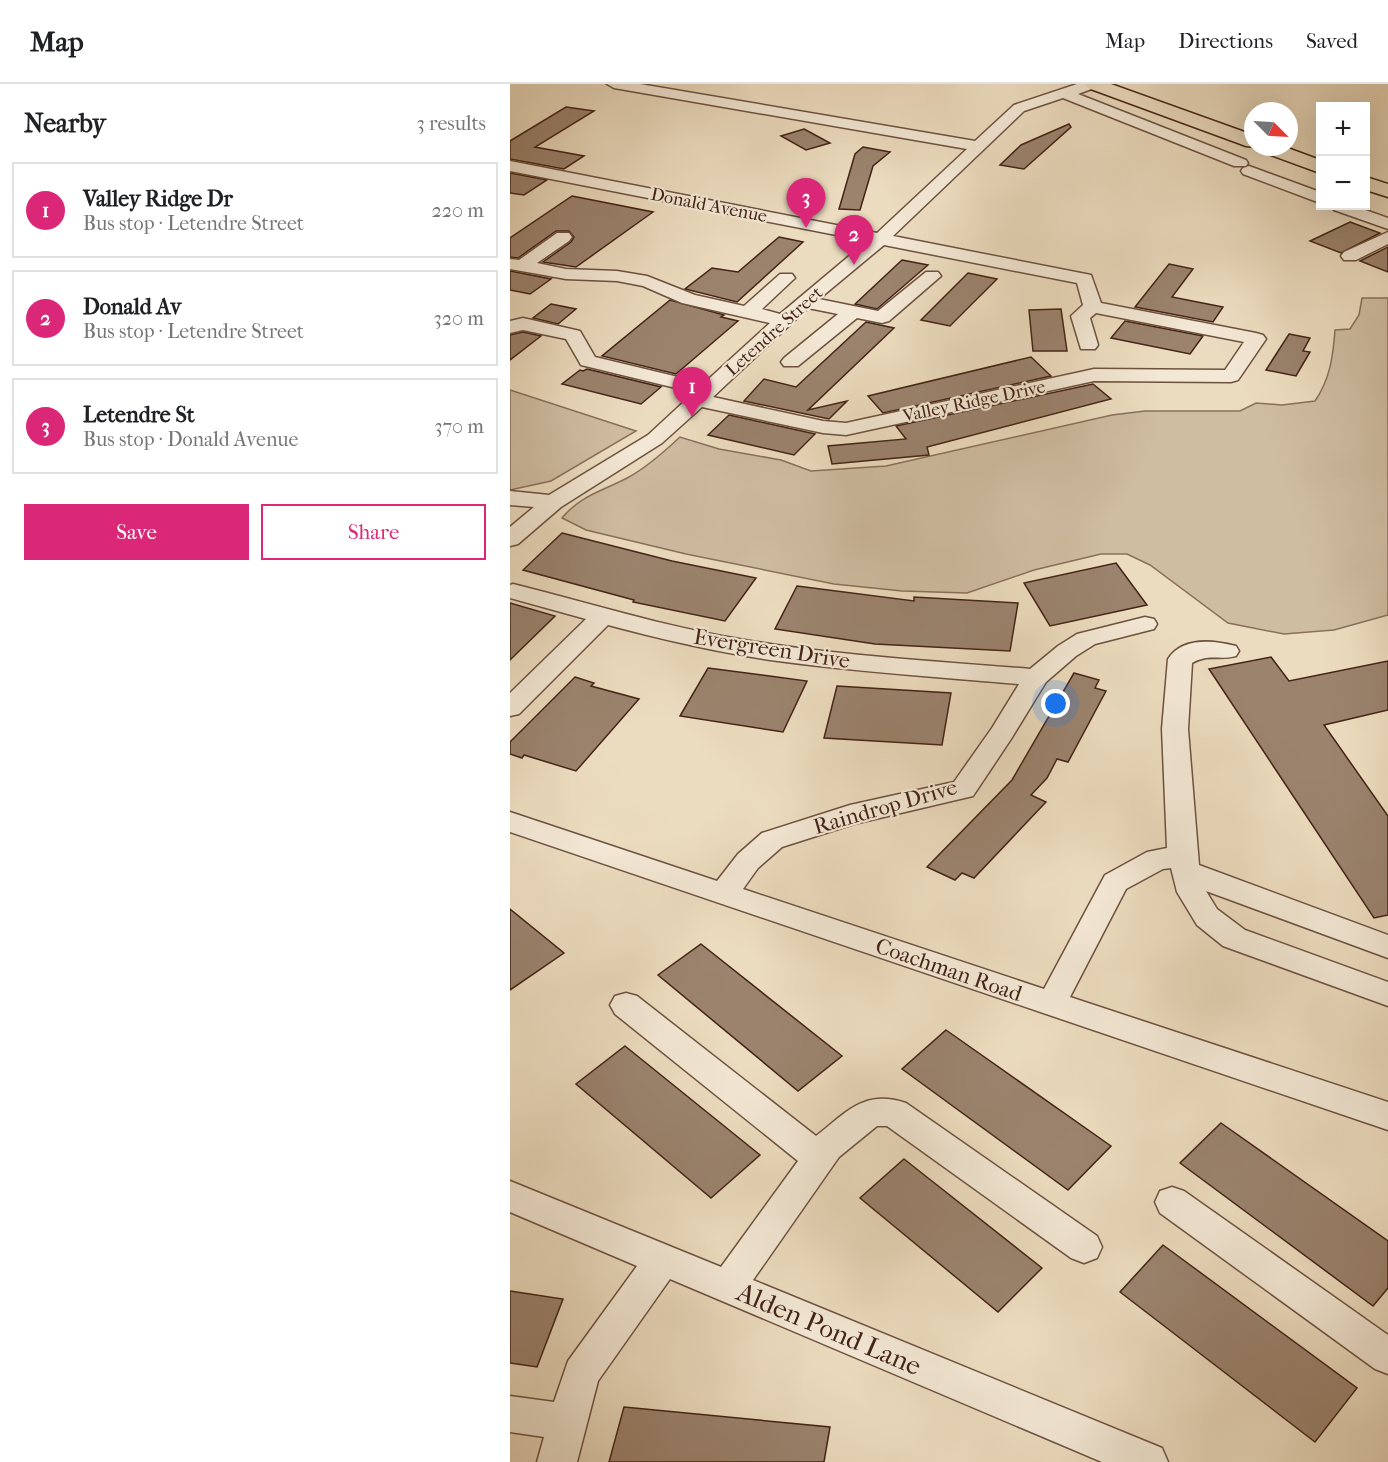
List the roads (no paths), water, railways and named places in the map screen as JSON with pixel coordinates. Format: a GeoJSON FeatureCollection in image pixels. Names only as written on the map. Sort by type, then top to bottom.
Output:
{"type":"FeatureCollection","features":[{"type":"Feature","properties":{"kind":"highway"},"geometry":{"type":"LineString","coordinates":[[1093,84],[1244,139]]}},
{"type":"Feature","properties":{"kind":"highway"},"geometry":{"type":"LineString","coordinates":[[1292,156],[1316,165]]}},
{"type":"Feature","properties":{"kind":"highway"},"geometry":{"type":"LineString","coordinates":[[1370,185],[1388,191]]}},
{"type":"Feature","properties":{"kind":"street"},"geometry":{"type":"LineString","coordinates":[[614,84],[979,146]]}},
{"type":"Feature","properties":{"kind":"street","name":"Letendre Street"},"geometry":{"type":"LineString","coordinates":[[510,539],[552,502],[655,439],[804,302],[880,239],[1019,108],[1093,84]]}},
{"type":"Feature","properties":{"kind":"street"},"geometry":{"type":"LineString","coordinates":[[1063,93],[1316,196]]}},
{"type":"Feature","properties":{"kind":"street","name":"Donald Avenue"},"geometry":{"type":"LineString","coordinates":[[510,166],[1085,279],[1093,307]]}},
{"type":"Feature","properties":{"kind":"street"},"geometry":{"type":"LineString","coordinates":[[1351,210],[1388,224]]}},
{"type":"Feature","properties":{"kind":"street"},"geometry":{"type":"LineString","coordinates":[[516,265],[563,237]]}},
{"type":"Feature","properties":{"kind":"street"},"geometry":{"type":"LineString","coordinates":[[1350,256],[1388,237]]}},
{"type":"Feature","properties":{"kind":"street"},"geometry":{"type":"LineString","coordinates":[[516,265],[566,274],[616,276],[647,281],[689,299],[784,320]]}},
{"type":"Feature","properties":{"kind":"street"},"geometry":{"type":"LineString","coordinates":[[804,302],[882,316],[932,276]]}},
{"type":"Feature","properties":{"kind":"street"},"geometry":{"type":"LineString","coordinates":[[748,312],[786,278]]}},
{"type":"Feature","properties":{"kind":"street"},"geometry":{"type":"LineString","coordinates":[[1088,345],[1080,316],[1093,307]]}},
{"type":"Feature","properties":{"kind":"street","name":"Valley Ridge Drive"},"geometry":{"type":"LineString","coordinates":[[510,327],[523,324],[573,335],[588,361],[692,386],[699,400],[823,427],[846,429],[1094,375],[1231,376],[1256,339],[1093,307]]}},
{"type":"Feature","properties":{"kind":"street"},"geometry":{"type":"LineString","coordinates":[[791,362],[854,311]]}},
{"type":"Feature","properties":{"kind":"street"},"geometry":{"type":"LineString","coordinates":[[510,498],[552,502]]}},
{"type":"Feature","properties":{"kind":"street","name":"Evergreen Drive"},"geometry":{"type":"LineString","coordinates":[[513,591],[602,617],[717,642],[813,658],[1036,677]]}},
{"type":"Feature","properties":{"kind":"street"},"geometry":{"type":"LineString","coordinates":[[510,708],[602,617]]}},
{"type":"Feature","properties":{"kind":"street","name":"Raindrop Drive"},"geometry":{"type":"LineString","coordinates":[[724,893],[748,861],[772,840],[850,815],[963,789],[1002,733],[1036,677],[1067,651],[1086,639],[1144,624]]}},
{"type":"Feature","properties":{"kind":"street"},"geometry":{"type":"LineString","coordinates":[[1227,651],[1201,648],[1180,659],[1175,729],[1184,864],[1191,891],[1207,917],[1234,938],[1388,994]]}},
{"type":"Feature","properties":{"kind":"street","name":"Coachman Road"},"geometry":{"type":"LineString","coordinates":[[510,822],[1388,1116]]}},
{"type":"Feature","properties":{"kind":"street"},"geometry":{"type":"LineString","coordinates":[[1052,1003],[1115,882],[1157,859],[1184,864],[1388,947]]}},
{"type":"Feature","properties":{"kind":"street"},"geometry":{"type":"LineString","coordinates":[[626,1005],[819,1158]]}},
{"type":"Feature","properties":{"kind":"street"},"geometry":{"type":"LineString","coordinates":[[728,1287],[827,1147],[871,1112],[894,1113],[1084,1247]]}},
{"type":"Feature","properties":{"kind":"street","name":"Alden Pond Lane"},"geometry":{"type":"LineString","coordinates":[[510,1196],[1148,1462]]}},
{"type":"Feature","properties":{"kind":"street"},"geometry":{"type":"LineString","coordinates":[[1172,1202],[1388,1357]]}},
{"type":"Feature","properties":{"kind":"street"},"geometry":{"type":"LineString","coordinates":[[557,1462],[581,1374],[621,1315],[663,1260]]}},
{"type":"Feature","properties":{"kind":"street"},"geometry":{"type":"LineString","coordinates":[[510,1414],[568,1422]]}},
{"type":"Feature","properties":{"kind":"place","name":"Letendre St"},"geometry":{"type":"Point","coordinates":[806,228]}},
{"type":"Feature","properties":{"kind":"place","name":"Donald Av"},"geometry":{"type":"Point","coordinates":[854,265]}},
{"type":"Feature","properties":{"kind":"place","name":"Valley Ridge Dr"},"geometry":{"type":"Point","coordinates":[692,417]}}]}
